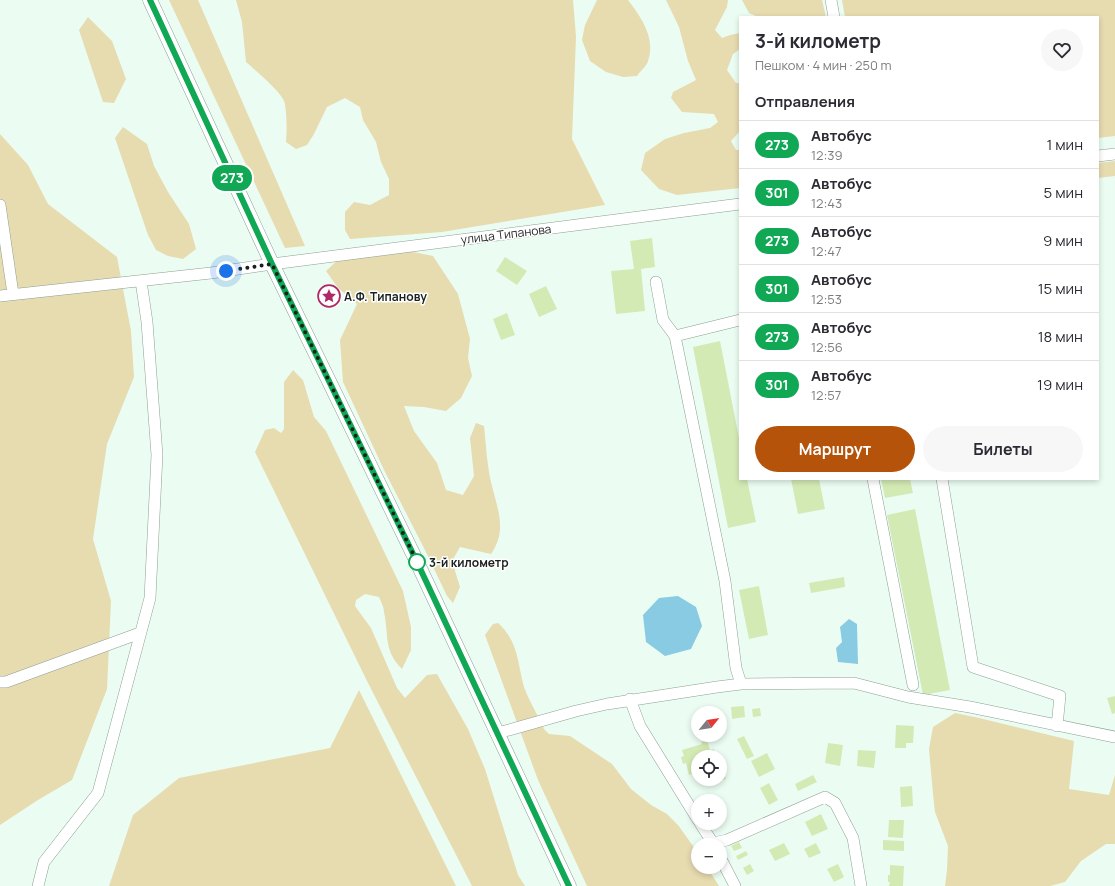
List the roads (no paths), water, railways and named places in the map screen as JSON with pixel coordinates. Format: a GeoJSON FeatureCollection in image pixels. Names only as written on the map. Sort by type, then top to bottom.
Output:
{"type":"FeatureCollection","features":[{"type":"Feature","properties":{"kind":"main road"},"geometry":{"type":"LineString","coordinates":[[150,0],[272,264],[417,562],[569,886]]}},
{"type":"Feature","properties":{"kind":"street"},"geometry":{"type":"LineString","coordinates":[[831,0],[834,16]]}},
{"type":"Feature","properties":{"kind":"street"},"geometry":{"type":"LineString","coordinates":[[1099,156],[1115,154]]}},
{"type":"Feature","properties":{"kind":"street","name":"улица Типанова"},"geometry":{"type":"LineString","coordinates":[[0,296],[211,273],[739,204]]}},
{"type":"Feature","properties":{"kind":"street"},"geometry":{"type":"LineString","coordinates":[[0,205],[12,294]]}},
{"type":"Feature","properties":{"kind":"street"},"geometry":{"type":"LineString","coordinates":[[38,886],[44,862],[98,793],[150,598],[158,455],[147,322],[142,281]]}},
{"type":"Feature","properties":{"kind":"street"},"geometry":{"type":"LineString","coordinates":[[656,282],[663,320],[675,336],[725,581],[736,668],[741,684]]}},
{"type":"Feature","properties":{"kind":"street"},"geometry":{"type":"LineString","coordinates":[[675,336],[739,320]]}},
{"type":"Feature","properties":{"kind":"street"},"geometry":{"type":"LineString","coordinates":[[873,480],[913,685]]}},
{"type":"Feature","properties":{"kind":"street"},"geometry":{"type":"LineString","coordinates":[[942,480],[972,667],[1060,696],[1057,726]]}},
{"type":"Feature","properties":{"kind":"street"},"geometry":{"type":"LineString","coordinates":[[0,682],[6,682],[140,633]]}},
{"type":"Feature","properties":{"kind":"street"},"geometry":{"type":"LineString","coordinates":[[498,733],[576,711],[630,699],[741,684],[854,683],[908,697],[1115,737]]}},
{"type":"Feature","properties":{"kind":"street"},"geometry":{"type":"LineString","coordinates":[[630,699],[640,726],[691,809]]}},
{"type":"Feature","properties":{"kind":"street"},"geometry":{"type":"LineString","coordinates":[[727,840],[825,797],[835,802],[853,838],[861,886]]}},
{"type":"Feature","properties":{"kind":"street"},"geometry":{"type":"LineString","coordinates":[[727,871],[735,886]]}},
{"type":"Feature","properties":{"kind":"water"},"geometry":{"type":"Polygon","coordinates":[[[678,596],[696,607],[702,626],[691,649],[665,656],[646,642],[643,615],[659,598],[678,596]]]}},
{"type":"Feature","properties":{"kind":"water"},"geometry":{"type":"Polygon","coordinates":[[[849,619],[857,624],[858,664],[838,662],[836,648],[842,642],[840,627],[849,619]]]}},
{"type":"Feature","properties":{"kind":"place","name":"А.Ф. Типанову"},"geometry":{"type":"Point","coordinates":[329,296]}},
{"type":"Feature","properties":{"kind":"place","name":"3-й километр"},"geometry":{"type":"Point","coordinates":[417,562]}}]}
